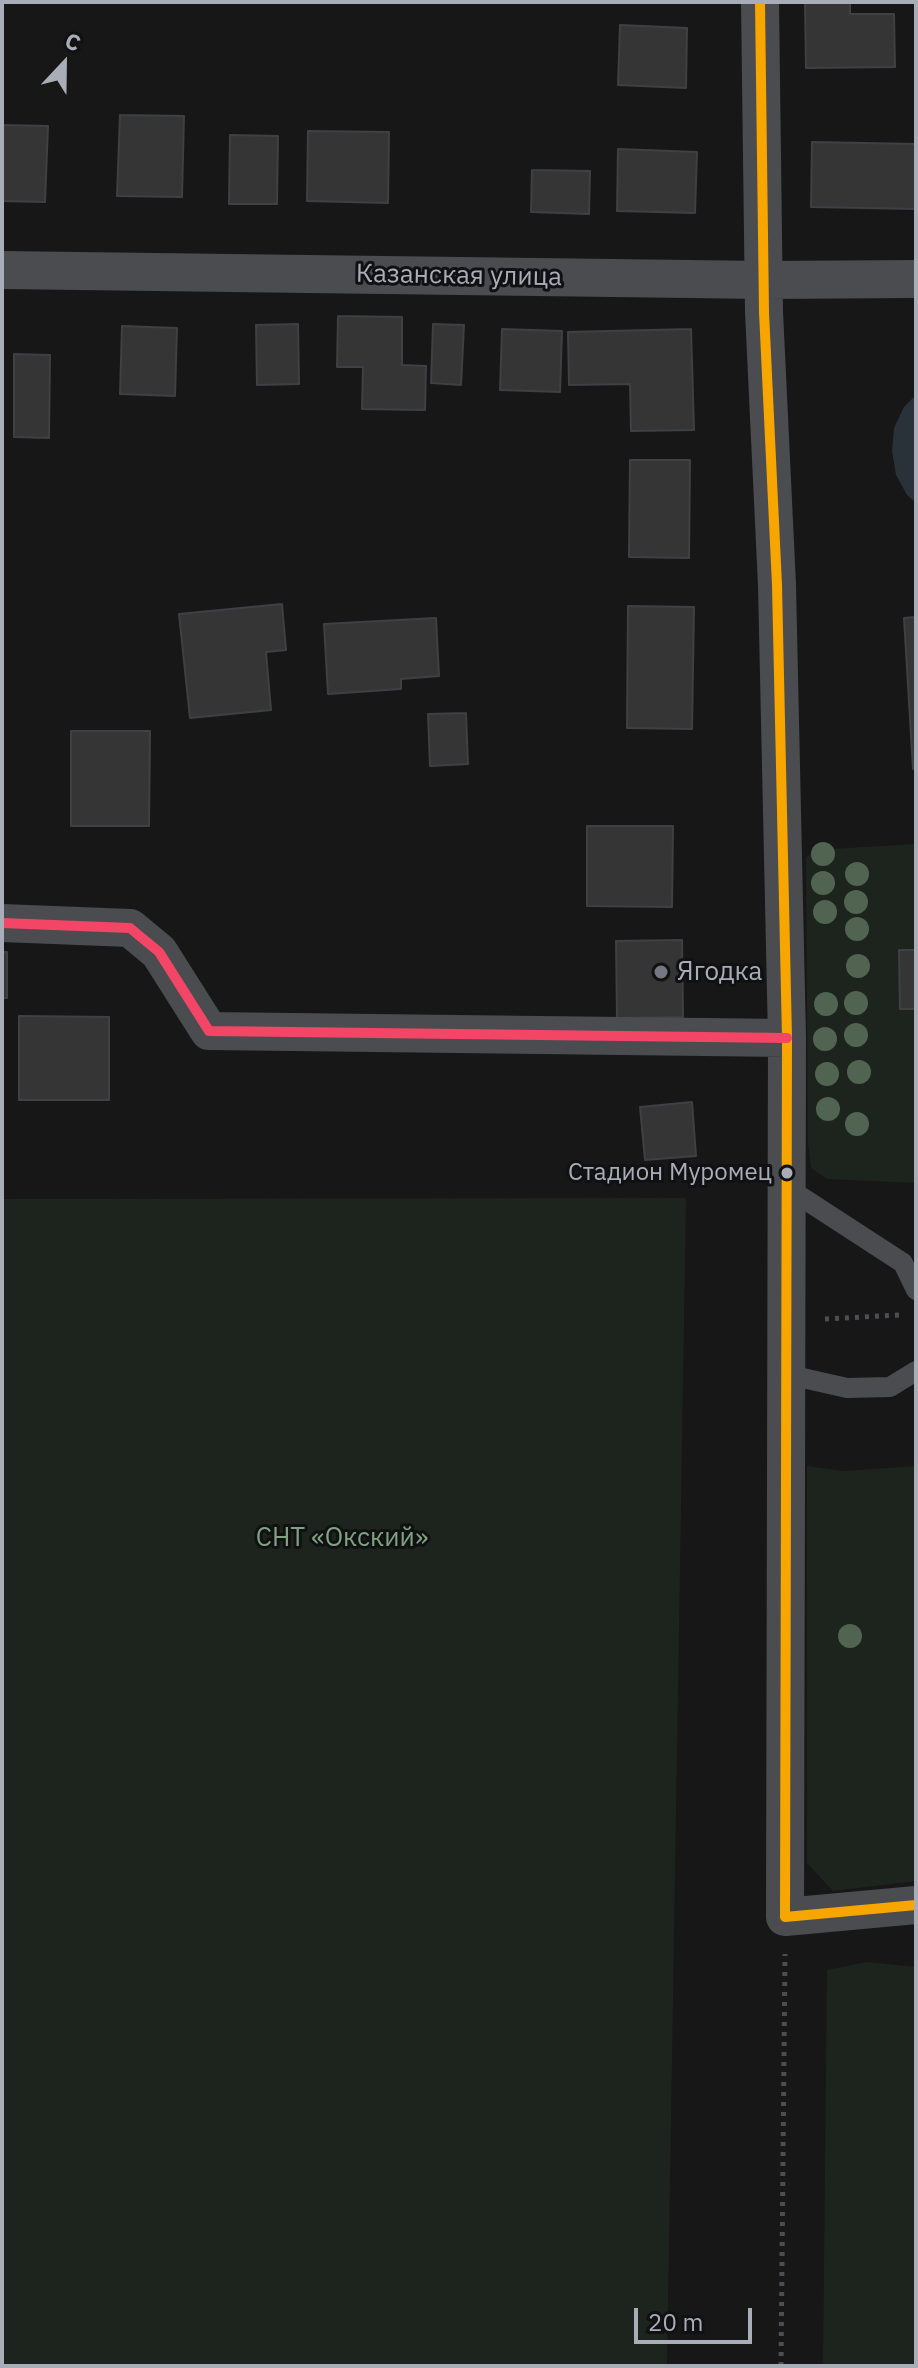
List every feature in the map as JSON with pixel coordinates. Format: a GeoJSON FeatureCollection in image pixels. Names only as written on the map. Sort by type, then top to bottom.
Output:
{"type":"FeatureCollection","features":[{"type":"Feature","properties":{"kind":"street"},"geometry":{"type":"LineString","coordinates":[[760,2],[764,312],[777,585],[787,1038],[785,1917],[916,1905]]}},
{"type":"Feature","properties":{"kind":"street","name":"Казанская улица"},"geometry":{"type":"LineString","coordinates":[[2,270],[765,280],[916,279]]}},
{"type":"Feature","properties":{"kind":"street"},"geometry":{"type":"LineString","coordinates":[[2,923],[130,928],[159,952],[209,1031],[787,1038]]}},
{"type":"Feature","properties":{"kind":"lane"},"geometry":{"type":"LineString","coordinates":[[786,1187],[903,1263],[916,1290]]}},
{"type":"Feature","properties":{"kind":"lane"},"geometry":{"type":"LineString","coordinates":[[785,1374],[847,1388],[890,1387],[916,1371]]}},
{"type":"Feature","properties":{"kind":"path"},"geometry":{"type":"LineString","coordinates":[[786,1321],[902,1315]]}},
{"type":"Feature","properties":{"kind":"path"},"geometry":{"type":"LineString","coordinates":[[781,2366],[785,1917]]}},
{"type":"Feature","properties":{"kind":"green space"},"geometry":{"type":"Polygon","coordinates":[[[916,844],[916,1183],[827,1179],[811,1168],[808,1144],[806,858],[814,850],[916,844]]]}},
{"type":"Feature","properties":{"kind":"green space","name":"СНТ «Окский»"},"geometry":{"type":"Polygon","coordinates":[[[686,1198],[667,2366],[2,2366],[2,1199],[686,1198]]]}},
{"type":"Feature","properties":{"kind":"green space"},"geometry":{"type":"Polygon","coordinates":[[[807,1466],[844,1471],[916,1466],[916,1881],[833,1891],[807,1863],[807,1466]]]}},
{"type":"Feature","properties":{"kind":"green space"},"geometry":{"type":"Polygon","coordinates":[[[867,1962],[916,1967],[916,2366],[823,2366],[827,1970],[867,1962]]]}},
{"type":"Feature","properties":{"kind":"shaded area"},"geometry":{"type":"Polygon","coordinates":[[[916,395],[916,503],[907,495],[896,475],[892,451],[894,428],[904,407],[916,395]]]}},
{"type":"Feature","properties":{"kind":"building"},"geometry":{"type":"Polygon","coordinates":[[[805,2],[850,2],[850,14],[894,14],[895,67],[806,68],[805,2]]]}},
{"type":"Feature","properties":{"kind":"building"},"geometry":{"type":"Polygon","coordinates":[[[620,25],[687,28],[686,88],[618,85],[620,25]]]}},
{"type":"Feature","properties":{"kind":"building"},"geometry":{"type":"Polygon","coordinates":[[[120,115],[184,116],[182,197],[117,196],[120,115]]]}},
{"type":"Feature","properties":{"kind":"building"},"geometry":{"type":"Polygon","coordinates":[[[2,125],[48,126],[45,202],[2,201],[2,125]]]}},
{"type":"Feature","properties":{"kind":"building"},"geometry":{"type":"Polygon","coordinates":[[[308,131],[389,132],[388,203],[307,201],[308,131]]]}},
{"type":"Feature","properties":{"kind":"building"},"geometry":{"type":"Polygon","coordinates":[[[230,135],[278,136],[277,204],[229,204],[230,135]]]}},
{"type":"Feature","properties":{"kind":"building"},"geometry":{"type":"Polygon","coordinates":[[[812,142],[916,144],[916,209],[811,207],[812,142]]]}},
{"type":"Feature","properties":{"kind":"building"},"geometry":{"type":"Polygon","coordinates":[[[618,149],[697,152],[695,213],[617,211],[618,149]]]}},
{"type":"Feature","properties":{"kind":"building"},"geometry":{"type":"Polygon","coordinates":[[[532,170],[590,171],[589,214],[531,212],[532,170]]]}},
{"type":"Feature","properties":{"kind":"building"},"geometry":{"type":"Polygon","coordinates":[[[338,316],[402,317],[402,365],[426,366],[425,410],[362,409],[363,367],[337,367],[338,316]]]}},
{"type":"Feature","properties":{"kind":"building"},"geometry":{"type":"Polygon","coordinates":[[[298,324],[299,384],[257,385],[256,325],[298,324]]]}},
{"type":"Feature","properties":{"kind":"building"},"geometry":{"type":"Polygon","coordinates":[[[433,324],[464,325],[461,385],[431,383],[433,324]]]}},
{"type":"Feature","properties":{"kind":"building"},"geometry":{"type":"Polygon","coordinates":[[[122,326],[177,328],[175,396],[120,394],[122,326]]]}},
{"type":"Feature","properties":{"kind":"building"},"geometry":{"type":"Polygon","coordinates":[[[502,329],[562,331],[560,392],[500,390],[502,329]]]}},
{"type":"Feature","properties":{"kind":"building"},"geometry":{"type":"Polygon","coordinates":[[[691,329],[694,430],[631,431],[630,384],[569,385],[568,332],[691,329]]]}},
{"type":"Feature","properties":{"kind":"building"},"geometry":{"type":"Polygon","coordinates":[[[14,354],[50,355],[49,438],[14,437],[14,354]]]}},
{"type":"Feature","properties":{"kind":"building"},"geometry":{"type":"Polygon","coordinates":[[[630,460],[690,460],[689,558],[629,557],[630,460]]]}},
{"type":"Feature","properties":{"kind":"building"},"geometry":{"type":"Polygon","coordinates":[[[282,604],[286,650],[266,652],[271,710],[190,718],[179,614],[282,604]]]}},
{"type":"Feature","properties":{"kind":"building"},"geometry":{"type":"Polygon","coordinates":[[[628,606],[694,607],[692,729],[627,728],[628,606]]]}},
{"type":"Feature","properties":{"kind":"building"},"geometry":{"type":"Polygon","coordinates":[[[916,617],[916,769],[913,769],[904,618],[916,617]]]}},
{"type":"Feature","properties":{"kind":"building"},"geometry":{"type":"Polygon","coordinates":[[[436,618],[439,676],[401,679],[401,689],[328,694],[324,624],[436,618]]]}},
{"type":"Feature","properties":{"kind":"building"},"geometry":{"type":"Polygon","coordinates":[[[466,713],[468,764],[430,766],[428,714],[466,713]]]}},
{"type":"Feature","properties":{"kind":"building"},"geometry":{"type":"Polygon","coordinates":[[[71,731],[150,731],[149,826],[71,826],[71,731]]]}},
{"type":"Feature","properties":{"kind":"building"},"geometry":{"type":"Polygon","coordinates":[[[587,826],[673,826],[672,907],[587,906],[587,826]]]}},
{"type":"Feature","properties":{"kind":"building"},"geometry":{"type":"Polygon","coordinates":[[[682,940],[683,1017],[617,1018],[616,941],[682,940]]]}},
{"type":"Feature","properties":{"kind":"building"},"geometry":{"type":"Polygon","coordinates":[[[899,950],[916,950],[916,1009],[900,1009],[899,950]]]}},
{"type":"Feature","properties":{"kind":"building"},"geometry":{"type":"Polygon","coordinates":[[[2,952],[7,952],[7,998],[2,998],[2,952]]]}},
{"type":"Feature","properties":{"kind":"building"},"geometry":{"type":"Polygon","coordinates":[[[19,1016],[109,1017],[109,1100],[19,1100],[19,1016]]]}},
{"type":"Feature","properties":{"kind":"building"},"geometry":{"type":"Polygon","coordinates":[[[692,1102],[696,1156],[645,1160],[640,1107],[692,1102]]]}},
{"type":"Feature","properties":{"kind":"transit line"},"geometry":{"type":"LineString","coordinates":[[760,2],[764,312],[777,585],[787,1038],[785,1917],[916,1905]]}},
{"type":"Feature","properties":{"kind":"transit line"},"geometry":{"type":"LineString","coordinates":[[2,923],[130,928],[159,952],[209,1031],[787,1038]]}},
{"type":"Feature","properties":{"kind":"place","name":"Ягодка"},"geometry":{"type":"Point","coordinates":[661,972]}},
{"type":"Feature","properties":{"kind":"place","name":"Стадион Муромец"},"geometry":{"type":"Point","coordinates":[787,1173]}}]}
